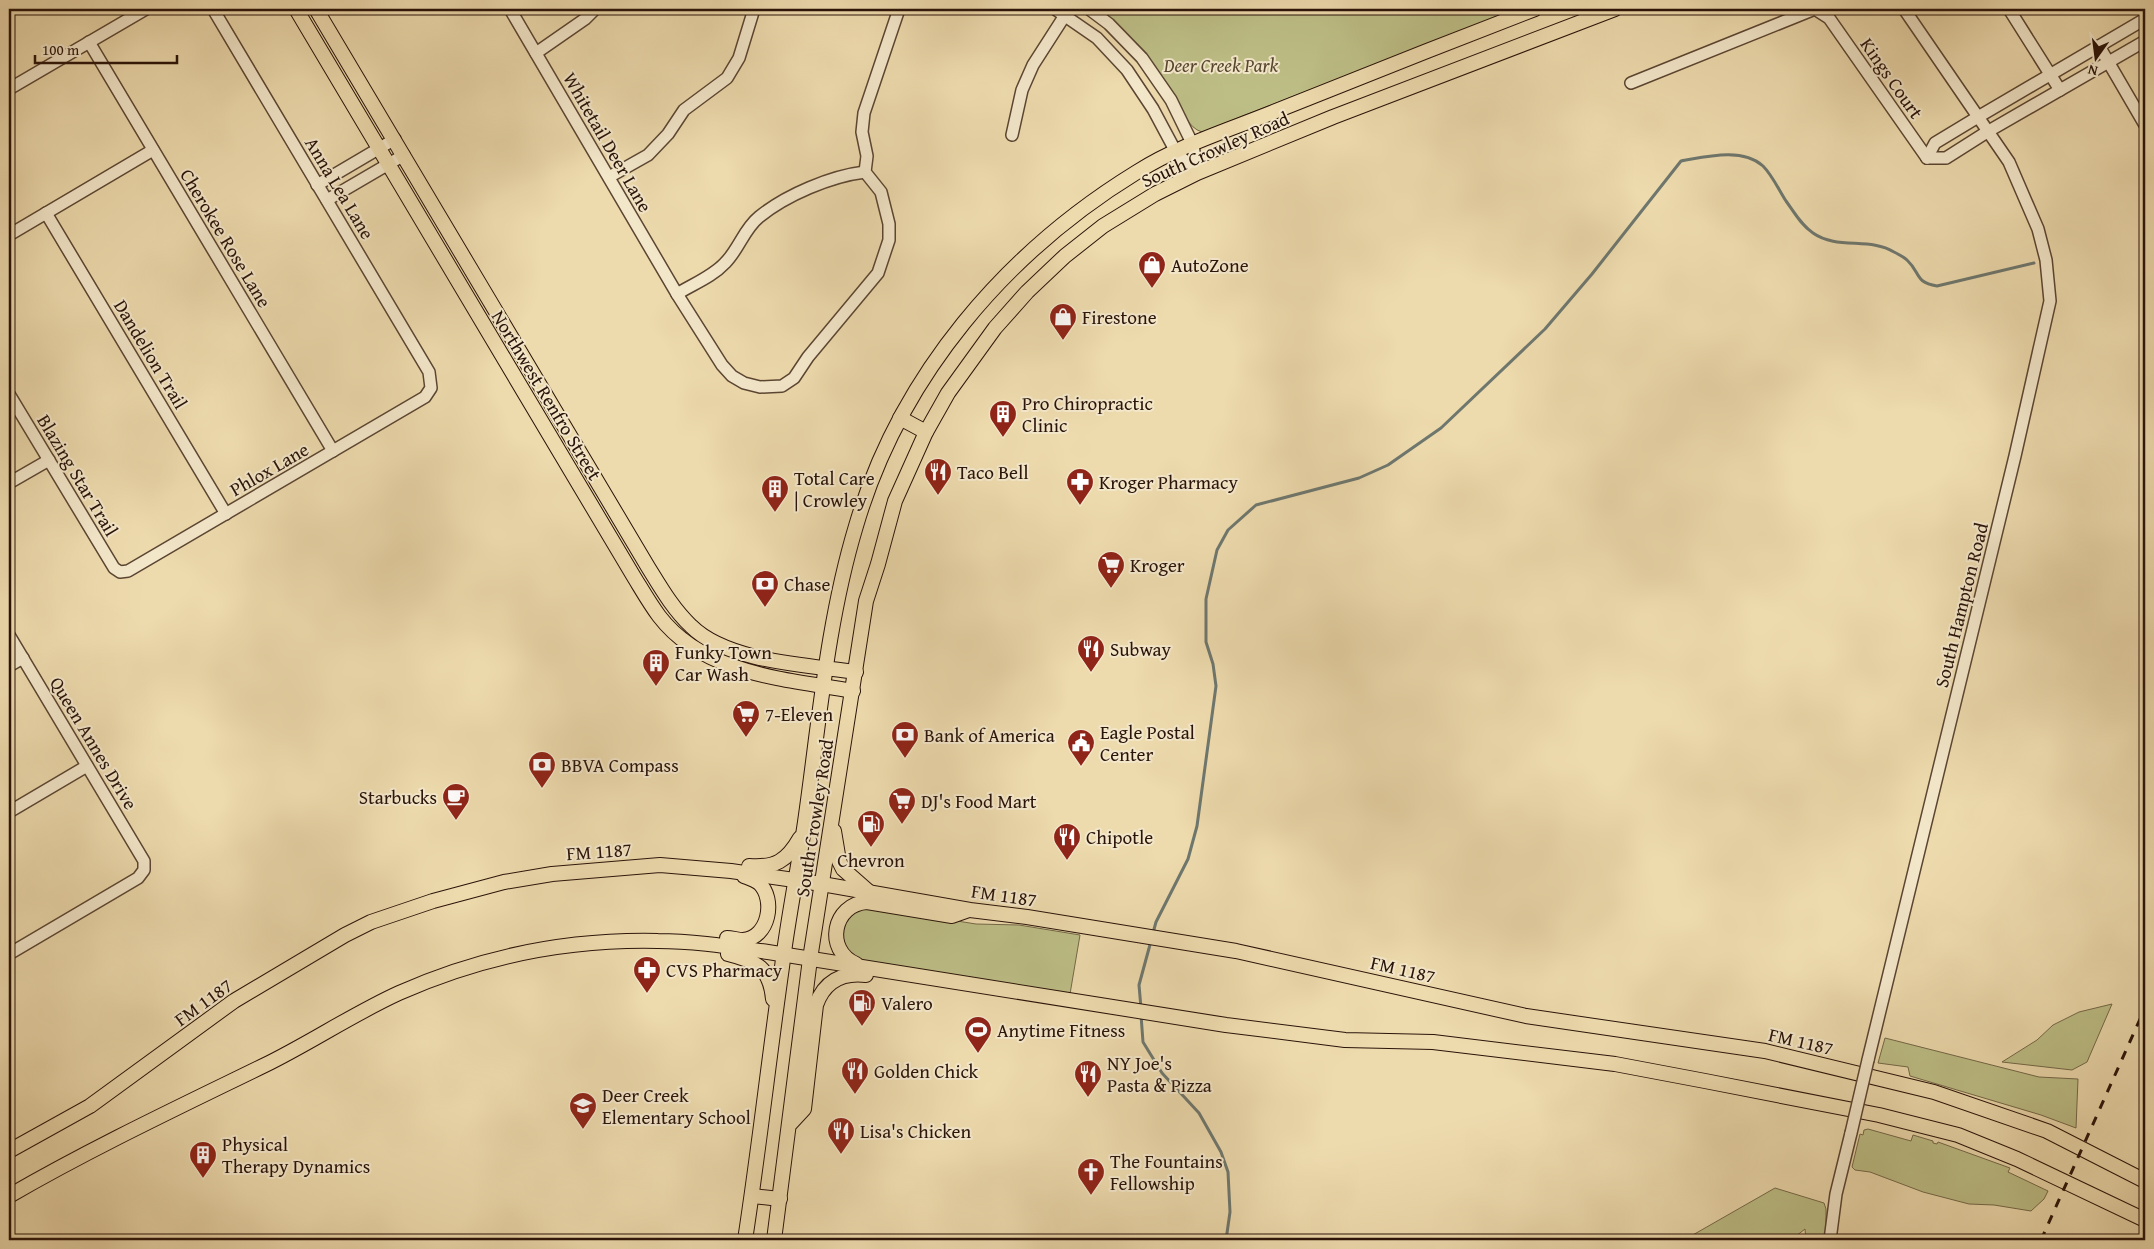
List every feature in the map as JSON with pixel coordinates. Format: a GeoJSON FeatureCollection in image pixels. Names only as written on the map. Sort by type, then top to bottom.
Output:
{"type":"FeatureCollection","features":[{"type":"Feature","properties":{"kind":"main road","name":"Northwest Renfro Street"},"geometry":{"type":"LineString","coordinates":[[296,9],[634,577],[660,617],[685,642],[709,657],[737,668],[771,677],[853,691]]}},
{"type":"Feature","properties":{"kind":"main road","name":"Northwest Renfro Street"},"geometry":{"type":"LineString","coordinates":[[316,9],[648,567],[674,607],[692,628],[710,640],[737,651],[766,659],[856,672]]}},
{"type":"Feature","properties":{"kind":"main road","name":"South Crowley Road"},"geometry":{"type":"LineString","coordinates":[[745,1240],[783,955],[840,586],[856,526],[879,459],[900,418],[936,360],[968,316],[1008,271],[1050,234],[1091,202],[1140,169],[1193,145],[1535,9]]}},
{"type":"Feature","properties":{"kind":"main road","name":"South Crowley Road"},"geometry":{"type":"LineString","coordinates":[[774,1240],[791,1123],[810,959],[866,601],[895,501],[926,432],[948,393],[995,328],[1064,257],[1103,226],[1155,194],[1197,173],[1333,118],[1616,9]]}},
{"type":"Feature","properties":{"kind":"main road"},"geometry":{"type":"LineString","coordinates":[[900,418],[926,432]]}},
{"type":"Feature","properties":{"kind":"main road"},"geometry":{"type":"LineString","coordinates":[[685,642],[692,628]]}},
{"type":"Feature","properties":{"kind":"main road"},"geometry":{"type":"LineString","coordinates":[[831,826],[836,835],[839,862],[843,869],[871,893]]}},
{"type":"Feature","properties":{"kind":"main road"},"geometry":{"type":"LineString","coordinates":[[660,865],[671,860],[765,868],[775,865],[784,859],[793,850],[803,833]]}},
{"type":"Feature","properties":{"kind":"main road","name":"FM 1187"},"geometry":{"type":"LineString","coordinates":[[9,1151],[90,1106],[234,1001],[345,935],[371,922],[433,901],[504,882],[552,874],[660,865],[731,871],[822,884],[970,910],[1236,951],[1526,1016],[1765,1051],[1934,1092],[2047,1131],[2145,1180]]}},
{"type":"Feature","properties":{"kind":"main road"},"geometry":{"type":"LineString","coordinates":[[542,948],[555,939],[616,932],[663,932],[743,940],[752,938],[765,924],[768,910],[766,896],[758,883],[731,871]]}},
{"type":"Feature","properties":{"kind":"main road"},"geometry":{"type":"LineString","coordinates":[[867,968],[847,960],[839,949],[837,941],[838,925],[845,911],[858,902],[952,916],[970,910]]}},
{"type":"Feature","properties":{"kind":"main road"},"geometry":{"type":"LineString","coordinates":[[9,1196],[56,1168],[273,1061],[398,994],[471,965],[542,948],[659,940],[716,945],[810,959],[1226,1025],[1345,1040],[1433,1042],[1615,1064],[1880,1115],[1958,1135],[2017,1159],[2145,1220]]}},
{"type":"Feature","properties":{"kind":"main road"},"geometry":{"type":"LineString","coordinates":[[716,945],[723,953],[742,958],[761,967],[768,976],[772,986],[776,1014]]}},
{"type":"Feature","properties":{"kind":"main road"},"geometry":{"type":"LineString","coordinates":[[791,1123],[804,1109],[816,1005],[824,989],[837,978],[863,974],[1022,1000],[1036,994]]}},
{"type":"Feature","properties":{"kind":"main road"},"geometry":{"type":"LineString","coordinates":[[752,1196],[780,1200]]}},
{"type":"Feature","properties":{"kind":"street"},"geometry":{"type":"LineString","coordinates":[[9,89],[146,9]]}},
{"type":"Feature","properties":{"kind":"street","name":"Anna Lea Lane"},"geometry":{"type":"LineString","coordinates":[[213,9],[429,372],[432,380],[431,388]]}},
{"type":"Feature","properties":{"kind":"street","name":"Whitetail Deer Lane"},"geometry":{"type":"LineString","coordinates":[[510,9],[677,294],[722,365],[732,376],[744,382],[760,387],[782,386],[794,378],[808,356],[871,284],[884,258],[889,232],[886,209],[881,192],[865,172]]}},
{"type":"Feature","properties":{"kind":"street"},"geometry":{"type":"LineString","coordinates":[[536,54],[586,19],[595,9]]}},
{"type":"Feature","properties":{"kind":"street"},"geometry":{"type":"LineString","coordinates":[[609,177],[648,155],[668,134],[684,110],[727,78],[739,58],[754,9]]}},
{"type":"Feature","properties":{"kind":"street"},"geometry":{"type":"LineString","coordinates":[[677,294],[713,274],[726,262],[751,225],[760,216],[785,200],[835,179],[865,172],[867,156],[862,132],[864,113],[899,9]]}},
{"type":"Feature","properties":{"kind":"street"},"geometry":{"type":"LineString","coordinates":[[1055,9],[1067,12],[1127,70],[1153,109],[1176,152],[1197,173]]}},
{"type":"Feature","properties":{"kind":"street"},"geometry":{"type":"LineString","coordinates":[[1089,9],[1109,24],[1142,58],[1171,100],[1193,145],[1197,173]]}},
{"type":"Feature","properties":{"kind":"street","name":"Kings Court"},"geometry":{"type":"LineString","coordinates":[[1631,83],[1815,9],[1829,18],[1927,158]]}},
{"type":"Feature","properties":{"kind":"street","name":"South Hampton Road"},"geometry":{"type":"LineString","coordinates":[[1830,1240],[1836,1194],[2013,466],[2050,301],[2046,260],[2038,229],[2009,162],[1904,9]]}},
{"type":"Feature","properties":{"kind":"street"},"geometry":{"type":"LineString","coordinates":[[2009,9],[2060,90]]}},
{"type":"Feature","properties":{"kind":"street"},"geometry":{"type":"LineString","coordinates":[[1012,135],[1022,90],[1033,65],[1067,12]]}},
{"type":"Feature","properties":{"kind":"street"},"geometry":{"type":"LineString","coordinates":[[2145,19],[1935,144],[1927,158],[1946,158],[2145,40]]}},
{"type":"Feature","properties":{"kind":"street","name":"Cherokee Rose Lane"},"geometry":{"type":"LineString","coordinates":[[89,42],[333,451]]}},
{"type":"Feature","properties":{"kind":"street"},"geometry":{"type":"LineString","coordinates":[[2099,46],[2145,125]]}},
{"type":"Feature","properties":{"kind":"street"},"geometry":{"type":"LineString","coordinates":[[318,185],[395,140]]}},
{"type":"Feature","properties":{"kind":"street"},"geometry":{"type":"LineString","coordinates":[[9,235],[153,150]]}},
{"type":"Feature","properties":{"kind":"street"},"geometry":{"type":"LineString","coordinates":[[327,200],[404,155]]}},
{"type":"Feature","properties":{"kind":"street","name":"Dandelion Trail"},"geometry":{"type":"LineString","coordinates":[[46,213],[226,514]]}},
{"type":"Feature","properties":{"kind":"street","name":"Phlox Lane"},"geometry":{"type":"LineString","coordinates":[[120,572],[128,572],[426,397],[431,388]]}},
{"type":"Feature","properties":{"kind":"street","name":"Blazing Star Trail"},"geometry":{"type":"LineString","coordinates":[[9,394],[114,568],[120,572]]}},
{"type":"Feature","properties":{"kind":"street"},"geometry":{"type":"LineString","coordinates":[[9,483],[49,460]]}},
{"type":"Feature","properties":{"kind":"street","name":"Queen Annes Drive"},"geometry":{"type":"LineString","coordinates":[[9,635],[144,861],[144,870],[138,878],[9,954]]}},
{"type":"Feature","properties":{"kind":"street"},"geometry":{"type":"LineString","coordinates":[[9,666],[22,658]]}},
{"type":"Feature","properties":{"kind":"street"},"geometry":{"type":"LineString","coordinates":[[9,812],[87,766]]}},
{"type":"Feature","properties":{"kind":"green space","name":"Deer Creek Park"},"geometry":{"type":"Polygon","coordinates":[[[1098,9],[1517,9],[1202,132],[1193,127],[1169,87],[1141,51],[1098,9]]]}},
{"type":"Feature","properties":{"kind":"green space"},"geometry":{"type":"Polygon","coordinates":[[[858,908],[875,908],[976,924],[1019,925],[1080,935],[1070,994],[854,959],[845,944],[842,932],[847,921],[858,908]]]}},
{"type":"Feature","properties":{"kind":"green space"},"geometry":{"type":"Polygon","coordinates":[[[2112,1004],[2087,1062],[2072,1070],[2002,1062],[2037,1040],[2053,1025],[2079,1012],[2112,1004]]]}},
{"type":"Feature","properties":{"kind":"green space"},"geometry":{"type":"Polygon","coordinates":[[[1885,1038],[2039,1077],[2078,1079],[2076,1128],[2041,1115],[1910,1076],[1908,1067],[1878,1063],[1885,1038]]]}},
{"type":"Feature","properties":{"kind":"green space"},"geometry":{"type":"Polygon","coordinates":[[[1868,1129],[1911,1141],[1913,1135],[1933,1141],[1933,1143],[1937,1144],[1938,1142],[2010,1168],[2008,1172],[2048,1191],[2044,1199],[2031,1211],[1994,1205],[1969,1204],[1923,1192],[1870,1172],[1855,1170],[1852,1167],[1860,1134],[1863,1135],[1864,1130],[1868,1129]]]}},
{"type":"Feature","properties":{"kind":"green space"},"geometry":{"type":"Polygon","coordinates":[[[1775,1188],[1824,1203],[1826,1209],[1826,1240],[1806,1240],[1805,1229],[1791,1240],[1684,1240],[1775,1188]]]}},
{"type":"Feature","properties":{"kind":"waterway"},"geometry":{"type":"LineString","coordinates":[[1153,933],[1156,922],[1188,859],[1197,826],[1216,686],[1213,664],[1206,642],[1206,599],[1217,550],[1228,530],[1256,505],[1359,478],[1388,465],[1441,428],[1545,329],[1592,274],[1681,161],[1723,155],[1734,155],[1754,160],[1763,166],[1798,218],[1813,233],[1832,241],[1875,245],[1885,248],[1906,259],[1921,279],[1930,284],[1937,286],[2034,263]]}},
{"type":"Feature","properties":{"kind":"waterway"},"geometry":{"type":"LineString","coordinates":[[1141,1008],[1139,985],[1151,941]]}},
{"type":"Feature","properties":{"kind":"waterway"},"geometry":{"type":"LineString","coordinates":[[1141,1015],[1143,1042],[1162,1073],[1199,1113],[1221,1152],[1228,1172],[1230,1212],[1226,1240]]}},
{"type":"Feature","properties":{"kind":"railway"},"geometry":{"type":"LineString","coordinates":[[2041,1240],[2145,1008]]}},
{"type":"Feature","properties":{"kind":"place","name":"AutoZone"},"geometry":{"type":"Point","coordinates":[1152,289]}},
{"type":"Feature","properties":{"kind":"place","name":"Firestone"},"geometry":{"type":"Point","coordinates":[1063,341]}},
{"type":"Feature","properties":{"kind":"place","name":"Pro Chiropractic Clinic"},"geometry":{"type":"Point","coordinates":[1003,438]}},
{"type":"Feature","properties":{"kind":"place","name":"Taco Bell"},"geometry":{"type":"Point","coordinates":[938,496]}},
{"type":"Feature","properties":{"kind":"place","name":"Kroger Pharmacy"},"geometry":{"type":"Point","coordinates":[1080,506]}},
{"type":"Feature","properties":{"kind":"place","name":"Total Care | Crowley"},"geometry":{"type":"Point","coordinates":[775,513]}},
{"type":"Feature","properties":{"kind":"place","name":"Kroger"},"geometry":{"type":"Point","coordinates":[1111,589]}},
{"type":"Feature","properties":{"kind":"place","name":"Chase"},"geometry":{"type":"Point","coordinates":[765,608]}},
{"type":"Feature","properties":{"kind":"place","name":"Subway"},"geometry":{"type":"Point","coordinates":[1091,673]}},
{"type":"Feature","properties":{"kind":"place","name":"Funky Town Car Wash"},"geometry":{"type":"Point","coordinates":[656,687]}},
{"type":"Feature","properties":{"kind":"place","name":"7-Eleven"},"geometry":{"type":"Point","coordinates":[746,738]}},
{"type":"Feature","properties":{"kind":"place","name":"Bank of America"},"geometry":{"type":"Point","coordinates":[905,759]}},
{"type":"Feature","properties":{"kind":"place","name":"Eagle Postal Center"},"geometry":{"type":"Point","coordinates":[1081,767]}},
{"type":"Feature","properties":{"kind":"place","name":"BBVA Compass"},"geometry":{"type":"Point","coordinates":[542,789]}},
{"type":"Feature","properties":{"kind":"place","name":"Starbucks"},"geometry":{"type":"Point","coordinates":[456,821]}},
{"type":"Feature","properties":{"kind":"place","name":"DJ's Food Mart"},"geometry":{"type":"Point","coordinates":[902,825]}},
{"type":"Feature","properties":{"kind":"place","name":"Chevron"},"geometry":{"type":"Point","coordinates":[871,848]}},
{"type":"Feature","properties":{"kind":"place","name":"Chipotle"},"geometry":{"type":"Point","coordinates":[1067,861]}},
{"type":"Feature","properties":{"kind":"place","name":"CVS Pharmacy"},"geometry":{"type":"Point","coordinates":[647,994]}},
{"type":"Feature","properties":{"kind":"place","name":"Valero"},"geometry":{"type":"Point","coordinates":[862,1027]}},
{"type":"Feature","properties":{"kind":"place","name":"Anytime Fitness"},"geometry":{"type":"Point","coordinates":[978,1054]}},
{"type":"Feature","properties":{"kind":"place","name":"Golden Chick"},"geometry":{"type":"Point","coordinates":[855,1095]}},
{"type":"Feature","properties":{"kind":"place","name":"NY Joe's Pasta & Pizza"},"geometry":{"type":"Point","coordinates":[1088,1098]}},
{"type":"Feature","properties":{"kind":"place","name":"Deer Creek Elementary School"},"geometry":{"type":"Point","coordinates":[583,1130]}},
{"type":"Feature","properties":{"kind":"place","name":"Lisa's Chicken"},"geometry":{"type":"Point","coordinates":[841,1155]}},
{"type":"Feature","properties":{"kind":"place","name":"Physical Therapy Dynamics"},"geometry":{"type":"Point","coordinates":[203,1179]}},
{"type":"Feature","properties":{"kind":"place","name":"The Fountains Fellowship"},"geometry":{"type":"Point","coordinates":[1091,1196]}}]}
